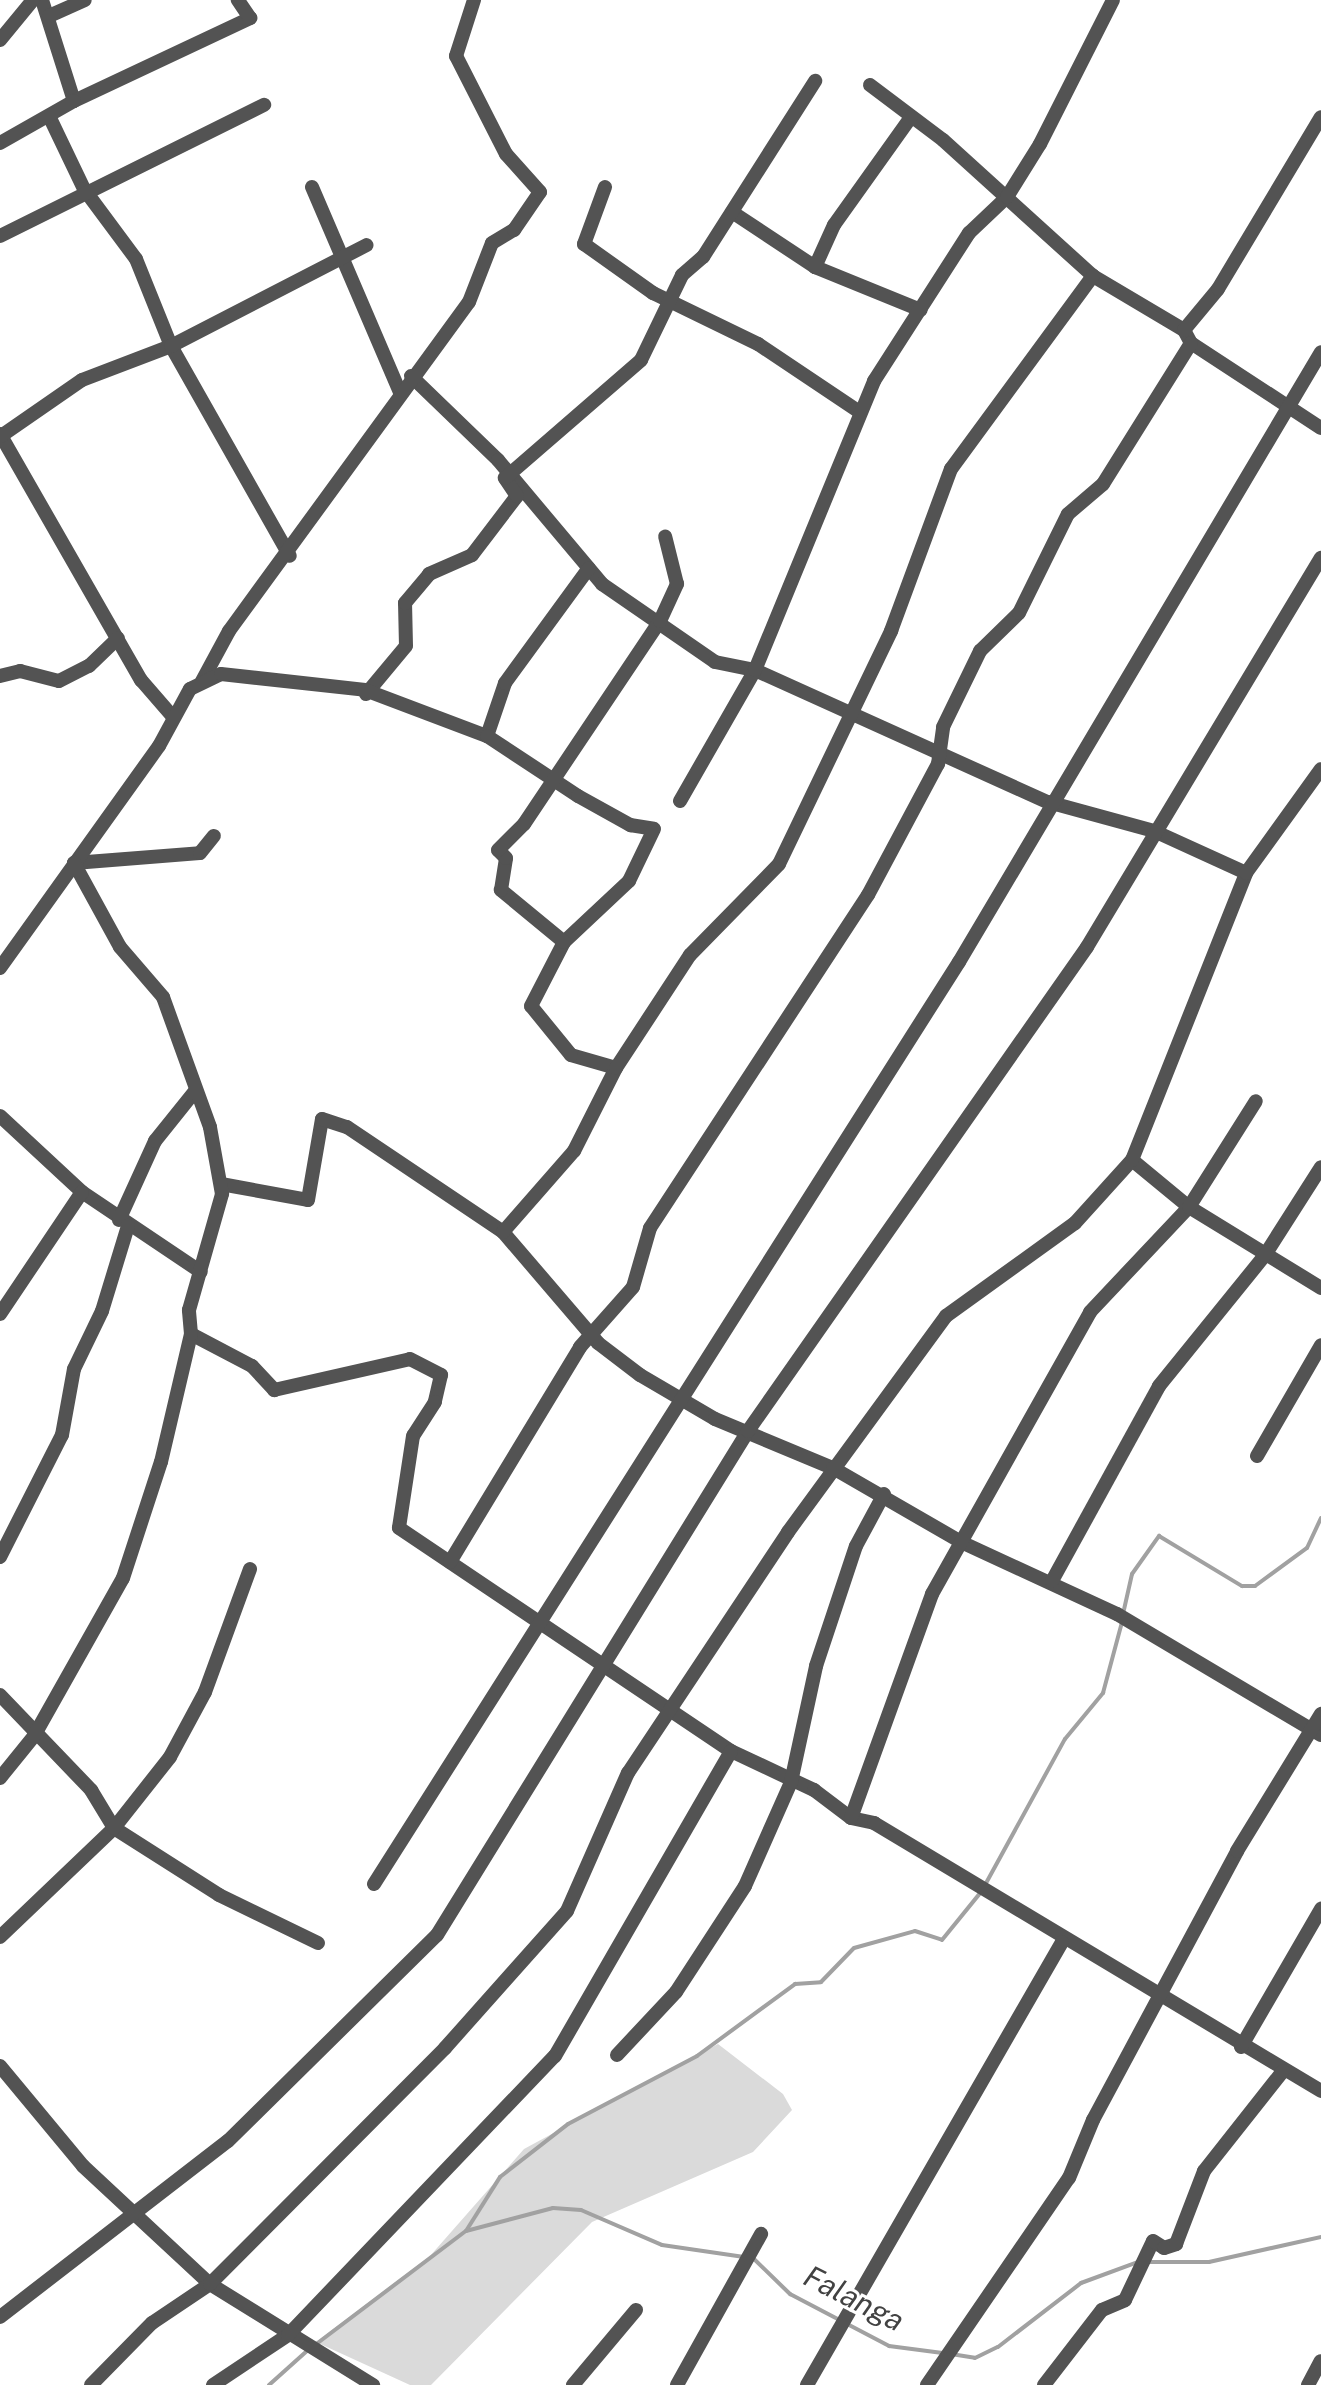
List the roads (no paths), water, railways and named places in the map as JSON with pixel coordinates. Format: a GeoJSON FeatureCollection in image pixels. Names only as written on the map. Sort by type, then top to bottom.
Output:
{"type":"FeatureCollection","features":[{"type":"Feature","properties":{"kind":"street"},"geometry":{"type":"LineString","coordinates":[[0,40],[33,0]]}},
{"type":"Feature","properties":{"kind":"street"},"geometry":{"type":"LineString","coordinates":[[42,0],[74,101]]}},
{"type":"Feature","properties":{"kind":"street"},"geometry":{"type":"LineString","coordinates":[[49,16],[85,0]]}},
{"type":"Feature","properties":{"kind":"street"},"geometry":{"type":"LineString","coordinates":[[0,143],[50,118],[74,101],[250,18],[238,0]]}},
{"type":"Feature","properties":{"kind":"street"},"geometry":{"type":"LineString","coordinates":[[680,801],[755,670],[858,411],[969,233],[1007,197],[1076,85],[1113,0]]}},
{"type":"Feature","properties":{"kind":"street"},"geometry":{"type":"LineString","coordinates":[[0,968],[173,717],[202,681],[229,631],[290,556],[411,376],[469,302],[492,243],[514,230],[540,192],[506,154],[456,56],[469,3]]}},
{"type":"Feature","properties":{"kind":"street"},"geometry":{"type":"LineString","coordinates":[[509,475],[641,360],[667,299],[732,212],[815,81]]}},
{"type":"Feature","properties":{"kind":"street"},"geometry":{"type":"LineString","coordinates":[[870,85],[1007,197],[1093,276],[1321,428]]}},
{"type":"Feature","properties":{"kind":"street"},"geometry":{"type":"LineString","coordinates":[[0,236],[84,189],[264,105]]}},
{"type":"Feature","properties":{"kind":"street"},"geometry":{"type":"LineString","coordinates":[[815,267],[834,225],[911,117]]}},
{"type":"Feature","properties":{"kind":"street"},"geometry":{"type":"LineString","coordinates":[[450,1562],[580,1347],[594,1339],[633,1287],[650,1228],[868,895],[940,751],[980,651],[1019,613],[1068,514],[1103,484],[1187,336],[1321,117]]}},
{"type":"Feature","properties":{"kind":"street"},"geometry":{"type":"LineString","coordinates":[[50,118],[84,189],[136,259],[171,346],[290,556]]}},
{"type":"Feature","properties":{"kind":"street"},"geometry":{"type":"LineString","coordinates":[[312,187],[400,392]]}},
{"type":"Feature","properties":{"kind":"street"},"geometry":{"type":"LineString","coordinates":[[605,187],[584,244],[667,299],[758,344],[858,411]]}},
{"type":"Feature","properties":{"kind":"street"},"geometry":{"type":"LineString","coordinates":[[732,212],[815,267],[921,310]]}},
{"type":"Feature","properties":{"kind":"street"},"geometry":{"type":"LineString","coordinates":[[173,717],[118,638],[1,435],[82,380],[171,346],[343,263],[367,245]]}},
{"type":"Feature","properties":{"kind":"street"},"geometry":{"type":"LineString","coordinates":[[503,1232],[574,1151],[616,1068],[690,955],[779,864],[798,813],[851,718],[951,469],[1093,276]]}},
{"type":"Feature","properties":{"kind":"street"},"geometry":{"type":"LineString","coordinates":[[374,1884],[538,1620],[687,1400],[959,962],[1048,802],[1321,352]]}},
{"type":"Feature","properties":{"kind":"street"},"geometry":{"type":"LineString","coordinates":[[411,376],[509,475],[589,568],[715,662],[755,670],[851,718],[940,751],[1048,802],[1154,831],[1246,873]]}},
{"type":"Feature","properties":{"kind":"street"},"geometry":{"type":"LineString","coordinates":[[366,694],[406,646],[405,603],[429,574],[472,555],[517,496],[509,475]]}},
{"type":"Feature","properties":{"kind":"street"},"geometry":{"type":"LineString","coordinates":[[564,942],[501,890],[506,858],[498,850],[552,780],[660,621],[677,584],[665,536]]}},
{"type":"Feature","properties":{"kind":"street"},"geometry":{"type":"LineString","coordinates":[[0,2317],[136,2219],[184,2170],[228,2141],[437,1935],[748,1431],[1087,947],[1321,558]]}},
{"type":"Feature","properties":{"kind":"street"},"geometry":{"type":"LineString","coordinates":[[487,736],[505,683],[589,568]]}},
{"type":"Feature","properties":{"kind":"street"},"geometry":{"type":"LineString","coordinates":[[0,676],[20,671],[59,681],[118,638]]}},
{"type":"Feature","properties":{"kind":"street"},"geometry":{"type":"LineString","coordinates":[[202,681],[236,675],[331,683],[366,694],[487,736],[552,780],[630,825],[654,829],[629,881],[564,942],[531,1006],[571,1055],[616,1068]]}},
{"type":"Feature","properties":{"kind":"street"},"geometry":{"type":"LineString","coordinates":[[91,2385],[152,2323],[210,2284],[540,1946],[567,1911],[628,1773],[833,1468],[957,1302],[1075,1223],[1132,1160],[1246,873],[1321,769]]}},
{"type":"Feature","properties":{"kind":"street"},"geometry":{"type":"LineString","coordinates":[[74,863],[200,853],[214,836]]}},
{"type":"Feature","properties":{"kind":"street"},"geometry":{"type":"LineString","coordinates":[[0,1778],[34,1736],[123,1578],[161,1462],[191,1334],[189,1310],[221,1184],[195,1091],[163,997],[120,947],[74,863]]}},
{"type":"Feature","properties":{"kind":"street"},"geometry":{"type":"LineString","coordinates":[[0,1557],[62,1435],[74,1369],[102,1311],[124,1223],[155,1141],[195,1091]]}},
{"type":"Feature","properties":{"kind":"street"},"geometry":{"type":"LineString","coordinates":[[851,1818],[918,1625],[1090,1312],[1189,1207],[1256,1101]]}},
{"type":"Feature","properties":{"kind":"street"},"geometry":{"type":"LineString","coordinates":[[0,1116],[82,1192],[201,1272]]}},
{"type":"Feature","properties":{"kind":"street"},"geometry":{"type":"LineString","coordinates":[[221,1184],[308,1200],[322,1119],[347,1127],[503,1232],[594,1339],[687,1400],[884,1494],[961,1542],[1052,1581],[1124,1618],[1316,1732]]}},
{"type":"Feature","properties":{"kind":"street"},"geometry":{"type":"LineString","coordinates":[[1132,1160],[1189,1207],[1321,1288]]}},
{"type":"Feature","properties":{"kind":"street"},"geometry":{"type":"LineString","coordinates":[[1052,1581],[1159,1386],[1265,1255],[1321,1167]]}},
{"type":"Feature","properties":{"kind":"street"},"geometry":{"type":"LineString","coordinates":[[0,1314],[82,1192]]}},
{"type":"Feature","properties":{"kind":"street"},"geometry":{"type":"LineString","coordinates":[[191,1334],[252,1366],[274,1390],[410,1359],[441,1375],[435,1402],[413,1436],[398,1524],[731,1751],[791,1782],[814,1790],[851,1818],[874,1823],[1062,1942],[1321,2091]]}},
{"type":"Feature","properties":{"kind":"street"},"geometry":{"type":"LineString","coordinates":[[1257,1456],[1321,1345]]}},
{"type":"Feature","properties":{"kind":"street"},"geometry":{"type":"LineString","coordinates":[[617,2055],[667,2003],[733,1910],[791,1782],[816,1666],[856,1546],[884,1494]]}},
{"type":"Feature","properties":{"kind":"street"},"geometry":{"type":"LineString","coordinates":[[0,1937],[114,1828],[170,1757],[205,1692],[250,1569]]}},
{"type":"Feature","properties":{"kind":"street"},"geometry":{"type":"LineString","coordinates":[[0,1695],[34,1736],[91,1790],[114,1828],[219,1895],[318,1943]]}},
{"type":"Feature","properties":{"kind":"street"},"geometry":{"type":"LineString","coordinates":[[927,2385],[1069,2178],[1093,2120],[1162,2000],[1237,1851],[1316,1732],[1321,1714]]}},
{"type":"Feature","properties":{"kind":"street"},"geometry":{"type":"LineString","coordinates":[[213,2385],[294,2339],[555,2056],[731,1751]]}},
{"type":"Feature","properties":{"kind":"street"},"geometry":{"type":"LineString","coordinates":[[1241,2047],[1321,1909]]}},
{"type":"Feature","properties":{"kind":"street"},"geometry":{"type":"LineString","coordinates":[[807,2385],[1062,1942]]}},
{"type":"Feature","properties":{"kind":"street"},"geometry":{"type":"LineString","coordinates":[[0,2066],[136,2219],[210,2284],[294,2339],[373,2385]]}},
{"type":"Feature","properties":{"kind":"street"},"geometry":{"type":"LineString","coordinates":[[1044,2385],[1102,2310],[1125,2300],[1153,2241],[1164,2248],[1176,2244],[1204,2171],[1283,2071]]}},
{"type":"Feature","properties":{"kind":"street"},"geometry":{"type":"LineString","coordinates":[[677,2385],[749,2266],[761,2234]]}},
{"type":"Feature","properties":{"kind":"street"},"geometry":{"type":"LineString","coordinates":[[573,2385],[636,2310]]}},
{"type":"Feature","properties":{"kind":"street"},"geometry":{"type":"LineString","coordinates":[[1308,2385],[1321,2361]]}},
{"type":"Feature","properties":{"kind":"waterway"},"geometry":{"type":"LineString","coordinates":[[1123,1614],[1132,1574],[1159,1536],[1242,1586],[1255,1586],[1307,1548],[1321,1518]]}},
{"type":"Feature","properties":{"kind":"waterway"},"geometry":{"type":"LineString","coordinates":[[985,1885],[1065,1739],[1103,1693],[1122,1622]]}},
{"type":"Feature","properties":{"kind":"waterway"},"geometry":{"type":"LineString","coordinates":[[466,2231],[500,2177],[568,2124],[697,2056],[795,1984],[821,1982],[854,1948],[915,1931],[942,1940],[981,1892]]}},
{"type":"Feature","properties":{"kind":"waterway","name":"Falanga"},"geometry":{"type":"LineString","coordinates":[[315,2345],[466,2231],[553,2208],[581,2210],[662,2245],[744,2257]]}},
{"type":"Feature","properties":{"kind":"waterway","name":"Falanga"},"geometry":{"type":"LineString","coordinates":[[1147,2262],[1209,2262],[1321,2237]]}},
{"type":"Feature","properties":{"kind":"waterway","name":"Falanga"},"geometry":{"type":"LineString","coordinates":[[753,2258],[790,2294],[889,2346],[943,2353]]}},
{"type":"Feature","properties":{"kind":"waterway","name":"Falanga"},"geometry":{"type":"LineString","coordinates":[[951,2354],[975,2358],[998,2347],[1081,2283],[1138,2262]]}},
{"type":"Feature","properties":{"kind":"waterway","name":"Falanga"},"geometry":{"type":"LineString","coordinates":[[269,2385],[308,2350]]}}]}
